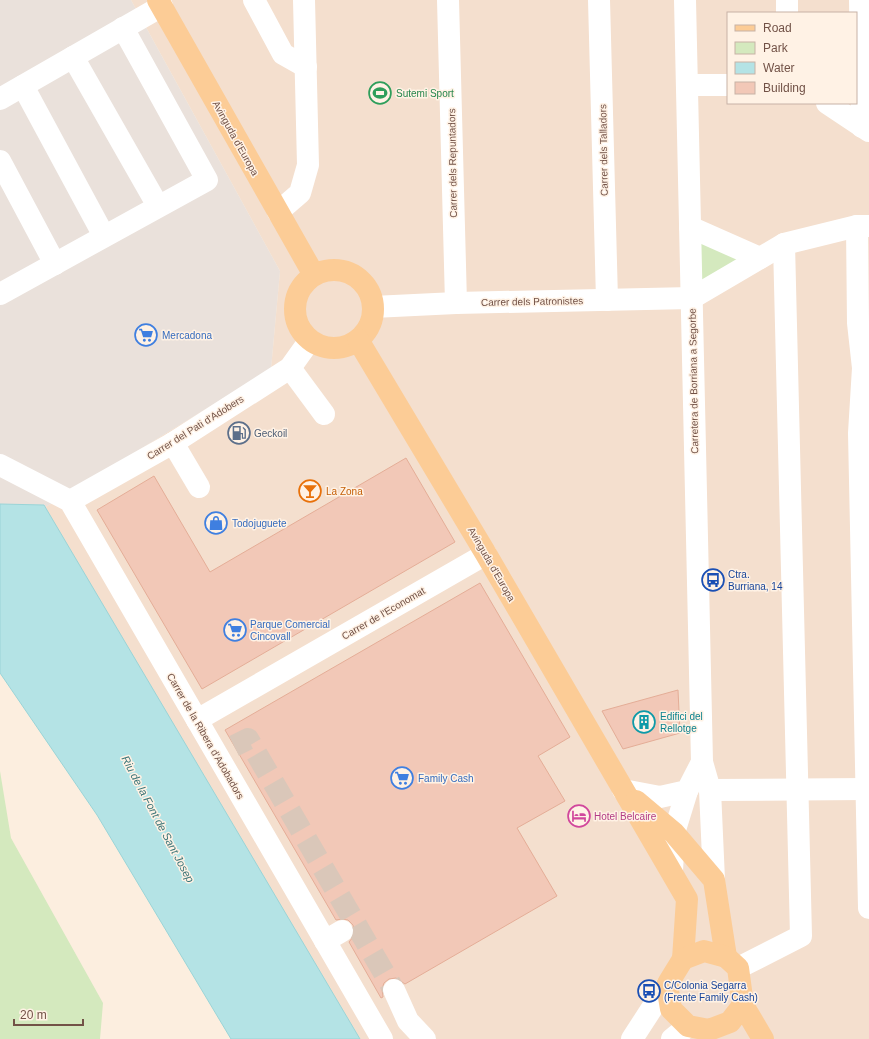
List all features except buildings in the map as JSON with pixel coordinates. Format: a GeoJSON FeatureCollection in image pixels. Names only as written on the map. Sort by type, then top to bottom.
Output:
{"type":"FeatureCollection","features":[{"type":"Feature","properties":{"kind":"main road","name":"Avinguda d'Europa"},"geometry":{"type":"LineString","coordinates":[[160,3],[314,275]]}},
{"type":"Feature","properties":{"kind":"main road"},"geometry":{"type":"LineString","coordinates":[[326,270],[340,270],[352,274],[363,282],[371,294],[373,307],[372,320],[367,331],[358,340],[347,346],[334,348],[322,346],[310,340],[299,325],[295,307],[297,294],[304,284],[314,275],[326,270]]}},
{"type":"Feature","properties":{"kind":"main road","name":"Avinguda d'Europa"},"geometry":{"type":"LineString","coordinates":[[358,340],[486,554],[622,790],[672,872],[686,899],[683,959]]}},
{"type":"Feature","properties":{"kind":"main road","name":"Avinguda d'Europa"},"geometry":{"type":"LineString","coordinates":[[622,790],[674,833],[714,880]]}},
{"type":"Feature","properties":{"kind":"main road"},"geometry":{"type":"LineString","coordinates":[[714,880],[743,1005],[763,1039]]}},
{"type":"Feature","properties":{"kind":"main road"},"geometry":{"type":"LineString","coordinates":[[732,962],[704,951],[683,959],[667,985],[671,1009],[680,1032],[713,1034],[730,1022],[743,1005]]}},
{"type":"Feature","properties":{"kind":"street"},"geometry":{"type":"LineString","coordinates":[[254,0],[283,54],[306,67]]}},
{"type":"Feature","properties":{"kind":"street"},"geometry":{"type":"LineString","coordinates":[[278,212],[300,193],[308,165],[304,0]]}},
{"type":"Feature","properties":{"kind":"street","name":"Carrer dels Repuntadors"},"geometry":{"type":"LineString","coordinates":[[448,0],[456,303]]}},
{"type":"Feature","properties":{"kind":"street","name":"Carrer dels Talladors"},"geometry":{"type":"LineString","coordinates":[[599,0],[607,300]]}},
{"type":"Feature","properties":{"kind":"street","name":"Carretera de Borriana a Segorbe"},"geometry":{"type":"LineString","coordinates":[[685,0],[702,762]]}},
{"type":"Feature","properties":{"kind":"street"},"geometry":{"type":"LineString","coordinates":[[787,0],[787,12]]}},
{"type":"Feature","properties":{"kind":"street"},"geometry":{"type":"LineString","coordinates":[[860,0],[866,129]]}},
{"type":"Feature","properties":{"kind":"street"},"geometry":{"type":"LineString","coordinates":[[0,99],[123,28],[160,3]]}},
{"type":"Feature","properties":{"kind":"street"},"geometry":{"type":"LineString","coordinates":[[3,287],[55,264],[206,180],[123,28]]}},
{"type":"Feature","properties":{"kind":"street"},"geometry":{"type":"LineString","coordinates":[[73,57],[158,206]]}},
{"type":"Feature","properties":{"kind":"street"},"geometry":{"type":"LineString","coordinates":[[687,85],[727,85]]}},
{"type":"Feature","properties":{"kind":"street"},"geometry":{"type":"LineString","coordinates":[[23,86],[104,236]]}},
{"type":"Feature","properties":{"kind":"street"},"geometry":{"type":"LineString","coordinates":[[828,104],[866,129]]}},
{"type":"Feature","properties":{"kind":"street"},"geometry":{"type":"LineString","coordinates":[[0,161],[55,264]]}},
{"type":"Feature","properties":{"kind":"street"},"geometry":{"type":"LineString","coordinates":[[692,298],[784,244],[863,226],[858,323],[866,370],[860,433],[869,908]]}},
{"type":"Feature","properties":{"kind":"street"},"geometry":{"type":"LineString","coordinates":[[690,228],[760,258]]}},
{"type":"Feature","properties":{"kind":"street"},"geometry":{"type":"LineString","coordinates":[[732,962],[801,936],[784,244]]}},
{"type":"Feature","properties":{"kind":"street","name":"Carrer dels Patronistes"},"geometry":{"type":"LineString","coordinates":[[373,307],[456,303],[692,298]]}},
{"type":"Feature","properties":{"kind":"street","name":"Carrer del Pati d'Adobers"},"geometry":{"type":"LineString","coordinates":[[70,501],[173,443],[290,368],[310,340]]}},
{"type":"Feature","properties":{"kind":"street"},"geometry":{"type":"LineString","coordinates":[[290,368],[324,414]]}},
{"type":"Feature","properties":{"kind":"street"},"geometry":{"type":"LineString","coordinates":[[173,443],[199,487]]}},
{"type":"Feature","properties":{"kind":"street"},"geometry":{"type":"LineString","coordinates":[[0,465],[70,501]]}},
{"type":"Feature","properties":{"kind":"street","name":"Carrer de la Ribera d'Adobadors"},"geometry":{"type":"LineString","coordinates":[[70,501],[197,720],[226,751],[334,936],[382,1039]]}},
{"type":"Feature","properties":{"kind":"street","name":"Carrer de l'Economat"},"geometry":{"type":"LineString","coordinates":[[197,720],[486,554]]}},
{"type":"Feature","properties":{"kind":"street"},"geometry":{"type":"LineString","coordinates":[[702,762],[710,790],[714,880]]}},
{"type":"Feature","properties":{"kind":"street"},"geometry":{"type":"LineString","coordinates":[[672,872],[674,833],[688,791],[702,762]]}},
{"type":"Feature","properties":{"kind":"street"},"geometry":{"type":"LineString","coordinates":[[710,790],[867,789]]}},
{"type":"Feature","properties":{"kind":"street"},"geometry":{"type":"LineString","coordinates":[[622,790],[660,796],[688,791]]}},
{"type":"Feature","properties":{"kind":"street"},"geometry":{"type":"LineString","coordinates":[[632,1039],[667,985]]}},
{"type":"Feature","properties":{"kind":"street"},"geometry":{"type":"LineString","coordinates":[[394,990],[408,1020],[425,1039]]}},
{"type":"Feature","properties":{"kind":"shaded area"},"geometry":{"type":"Polygon","coordinates":[[[0,0],[131,0],[280,271],[271,369],[44,508],[0,506],[0,0]]]}},
{"type":"Feature","properties":{"kind":"shaded area"},"geometry":{"type":"Polygon","coordinates":[[[131,0],[869,0],[869,1039],[359,1039],[44,508],[271,369],[280,271],[131,0]]]}},
{"type":"Feature","properties":{"kind":"green space"},"geometry":{"type":"Polygon","coordinates":[[[690,227],[760,258],[692,298],[690,227]]]}},
{"type":"Feature","properties":{"kind":"green space"},"geometry":{"type":"Polygon","coordinates":[[[0,771],[11,838],[103,1003],[100,1039],[0,1039],[0,771]]]}},
{"type":"Feature","properties":{"kind":"water","name":"Riu de la Font de Sant Josep"},"geometry":{"type":"Polygon","coordinates":[[[0,504],[44,505],[360,1039],[231,1039],[97,815],[0,673],[0,504]]]}},
{"type":"Feature","properties":{"kind":"tunnel"},"geometry":{"type":"LineString","coordinates":[[234,746],[248,739],[394,990]]}},
{"type":"Feature","properties":{"kind":"place","name":"Sutemi Sport"},"geometry":{"type":"Point","coordinates":[380,93]}},
{"type":"Feature","properties":{"kind":"place","name":"Mercadona"},"geometry":{"type":"Point","coordinates":[146,335]}},
{"type":"Feature","properties":{"kind":"place","name":"Geckoil"},"geometry":{"type":"Point","coordinates":[239,433]}},
{"type":"Feature","properties":{"kind":"place","name":"La Zona"},"geometry":{"type":"Point","coordinates":[310,491]}},
{"type":"Feature","properties":{"kind":"place","name":"Todojuguete"},"geometry":{"type":"Point","coordinates":[216,523]}},
{"type":"Feature","properties":{"kind":"place","name":"Ctra. Burriana, 14"},"geometry":{"type":"Point","coordinates":[713,580]}},
{"type":"Feature","properties":{"kind":"place","name":"Parque Comercial Cincovall"},"geometry":{"type":"Point","coordinates":[235,630]}},
{"type":"Feature","properties":{"kind":"place","name":"Edifici del Rellotge"},"geometry":{"type":"Point","coordinates":[644,722]}},
{"type":"Feature","properties":{"kind":"place","name":"Family Cash"},"geometry":{"type":"Point","coordinates":[402,778]}},
{"type":"Feature","properties":{"kind":"place","name":"Hotel Belcaire"},"geometry":{"type":"Point","coordinates":[579,816]}},
{"type":"Feature","properties":{"kind":"place","name":"C/Colonia Segarra (Frente Family Cash)"},"geometry":{"type":"Point","coordinates":[649,991]}}]}
